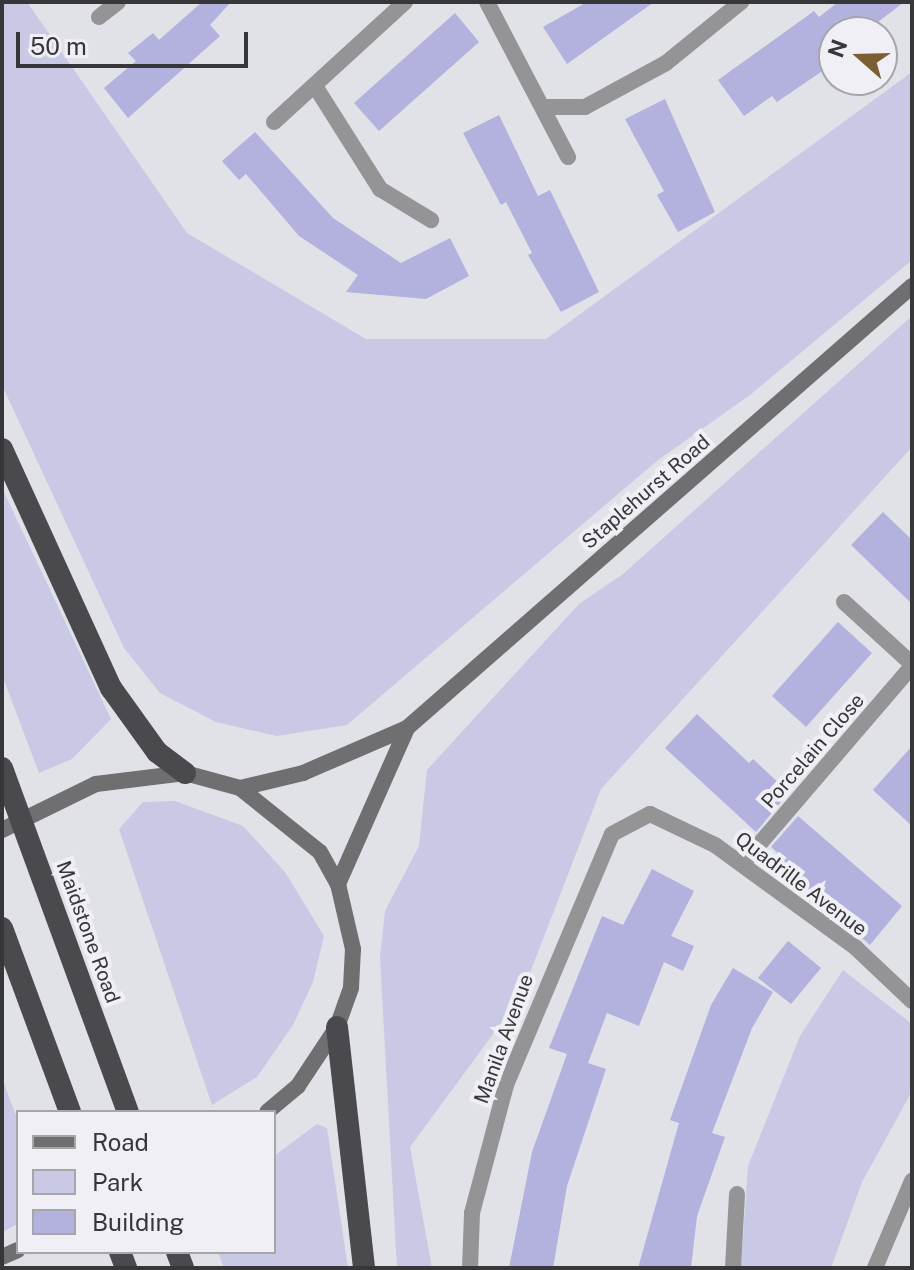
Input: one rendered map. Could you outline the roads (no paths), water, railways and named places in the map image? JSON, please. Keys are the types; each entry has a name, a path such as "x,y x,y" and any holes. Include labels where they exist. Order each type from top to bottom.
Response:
{"highway":[{"path":"2,449 111,688 157,752 185,773"},
{"name":"Maidstone Road","path":"2,768 127,1110"},
{"path":"2,928 69,1110"},
{"path":"337,1027 364,1268"}],"main road":[{"name":"Staplehurst Road","path":"240,788 303,773 407,728 912,286"},
{"name":"Staplehurst Road","path":"338,884 407,728"},
{"path":"2,830 96,784 185,773 240,788 320,852 338,884 353,949 351,988 337,1027 298,1086 269,1110"}],"street":[{"path":"99,17 118,2"},
{"path":"274,122 405,2"},
{"path":"487,2 545,107 568,157"},
{"path":"545,107 585,107 666,63 741,2"},
{"path":"315,86 380,189 431,220"},
{"name":"Porcelain Close","path":"744,862 912,665 844,602"},
{"name":"Quadrille Avenue","path":"612,834 650,814 744,862 856,948 912,1001"},
{"name":"Manila Avenue","path":"470,1268 472,1213 506,1085 612,834"},
{"path":"875,1268 912,1181"},
{"path":"733,1268 737,1194"}]}
